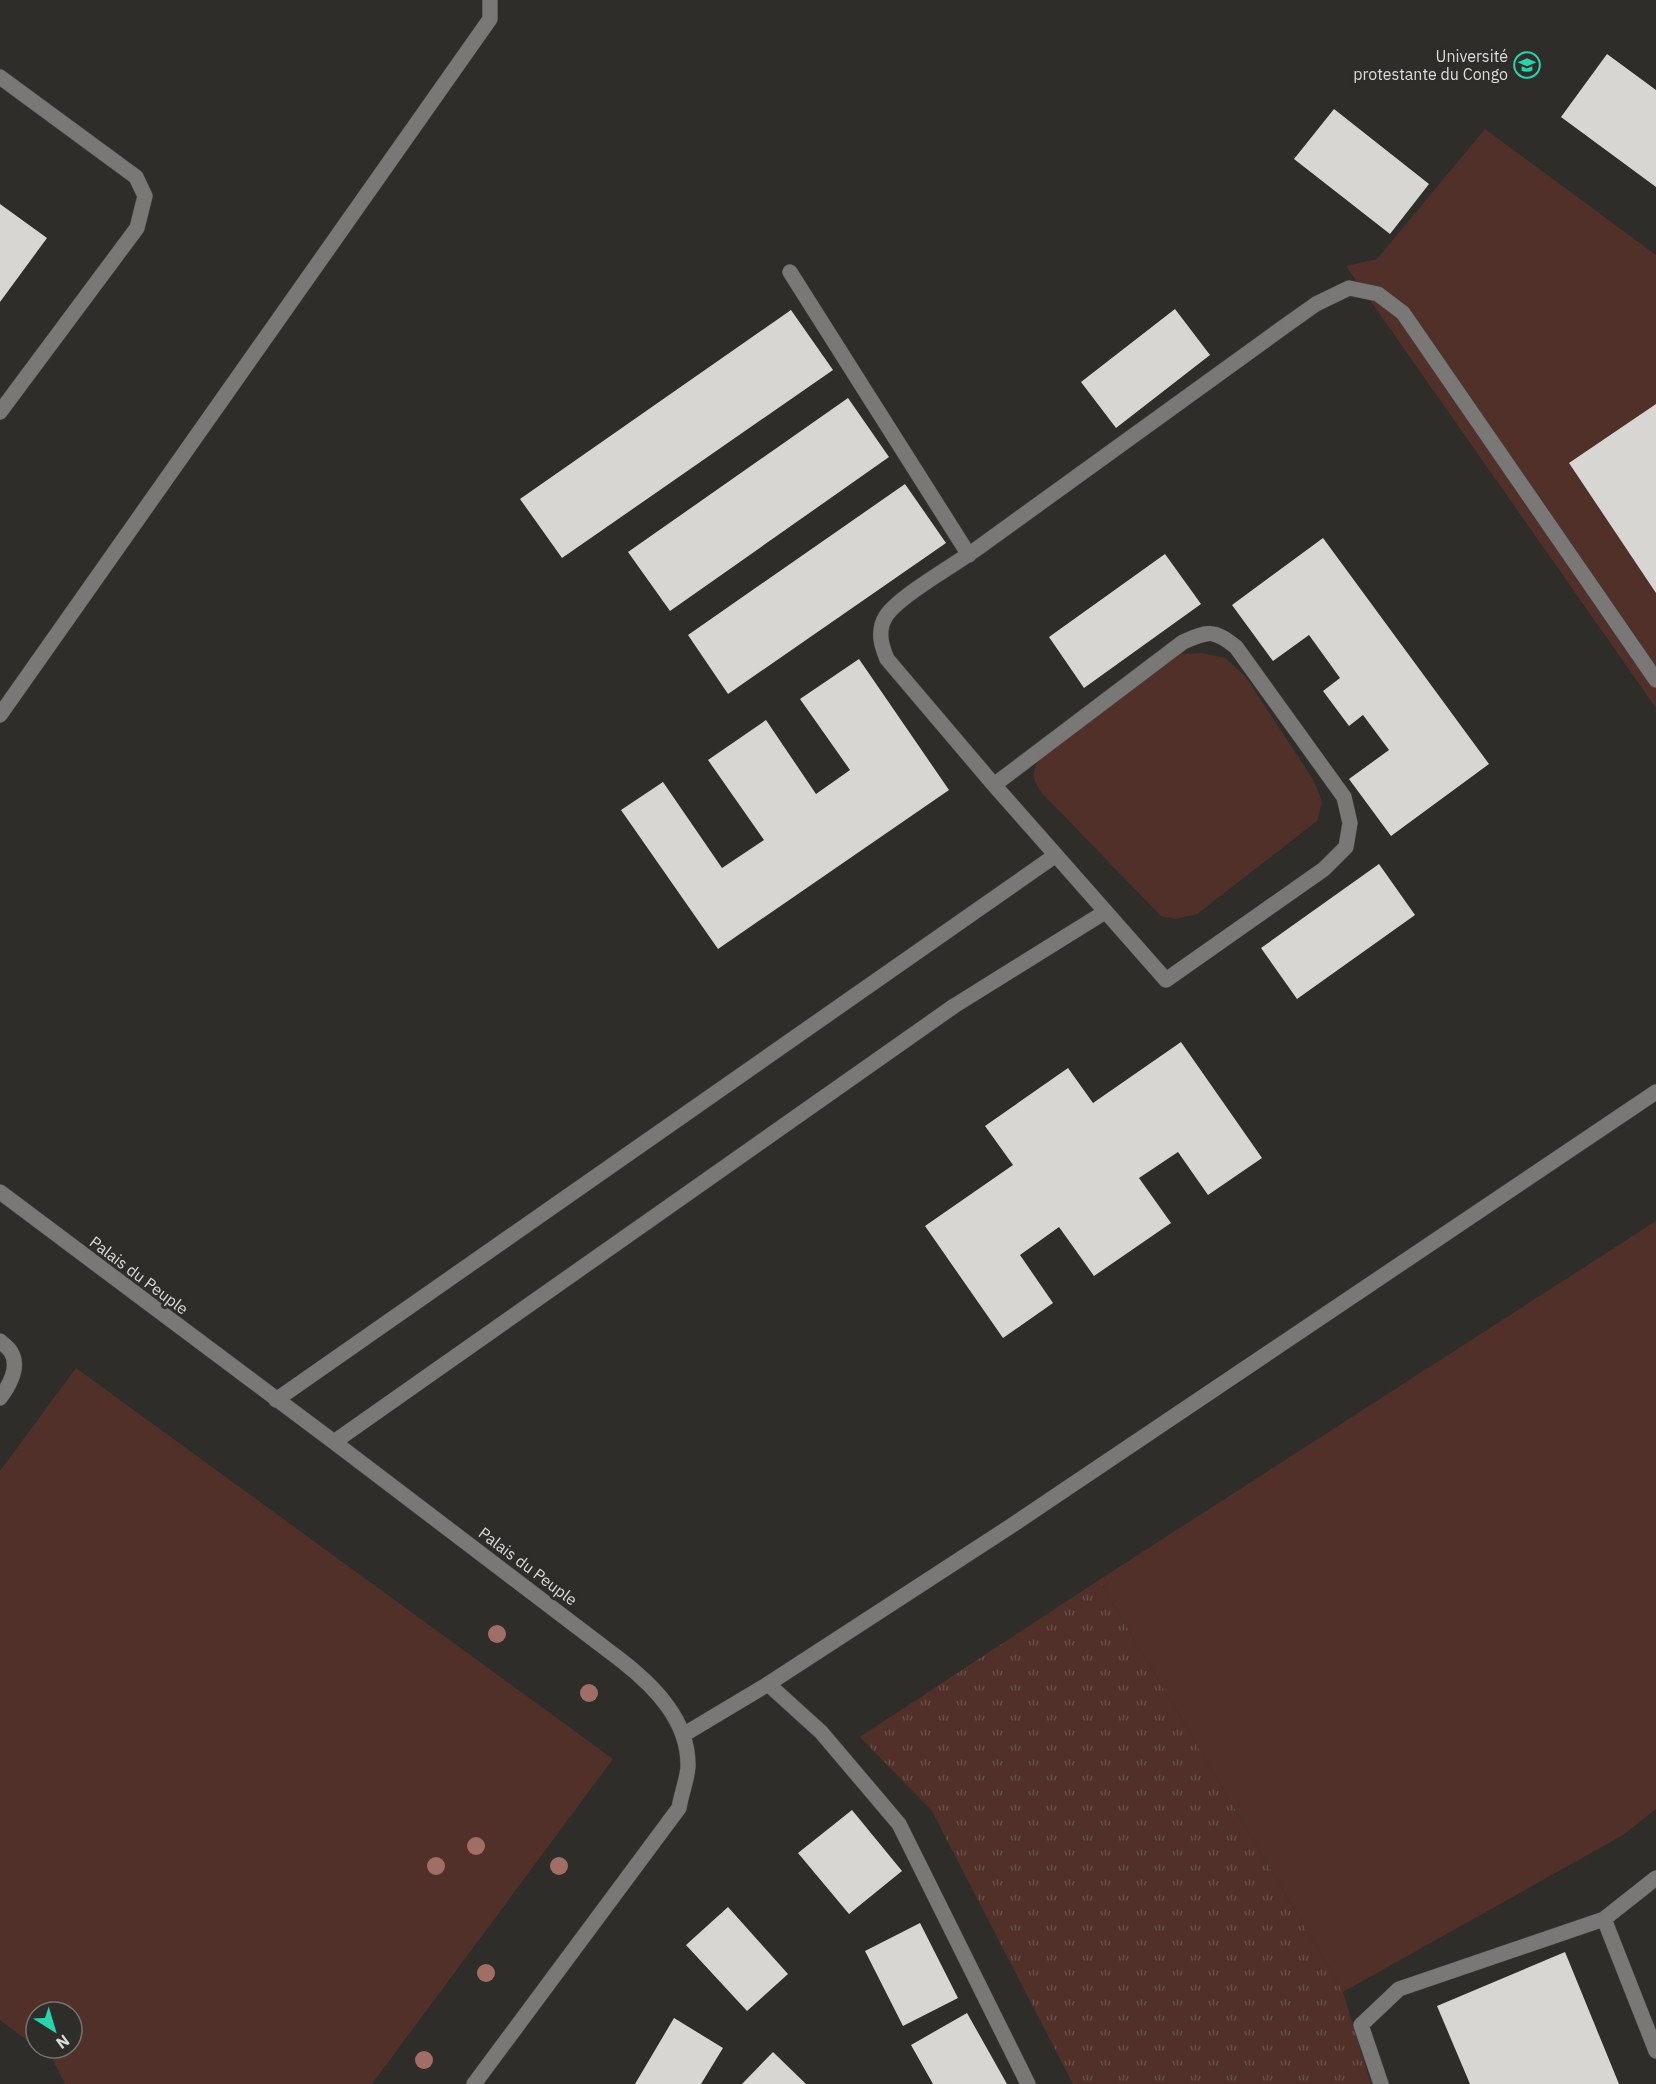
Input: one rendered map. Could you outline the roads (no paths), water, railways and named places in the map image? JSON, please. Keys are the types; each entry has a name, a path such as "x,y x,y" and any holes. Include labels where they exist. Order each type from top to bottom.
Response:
{"street":[{"path":"0,715 489,19 490,0"},
{"path":"0,76 136,177 146,196 137,228 0,412"},
{"path":"790,272 969,555"},
{"path":"994,785 1183,642 1203,633 1220,635 1236,648 1344,797 1350,823 1346,847 1324,869 1166,980 994,785 887,659 881,645 880,632 886,615 904,599 969,555 1316,304 1349,288 1378,294 1403,313 1656,680"},
{"path":"276,1400 1056,855"},
{"path":"334,1442 954,1006 1105,912"},
{"path":"683,1735 768,1684 1011,1526 1656,1092"},
{"name":"Palais du Peuple","path":"0,1192 334,1442 648,1682 668,1706 683,1735 688,1768 679,1808 474,2084"},
{"path":"0,1341 11,1352 15,1368 9,1386 0,1398"},
{"path":"768,1684 821,1732 899,1824 1028,2084"},
{"path":"1381,2084 1361,2025 1399,1989 1604,1919 1656,1878"},
{"path":"1604,1919 1656,2051"}],"place":[{"name":"Université protestante du Congo","path":"1527,65"}]}
